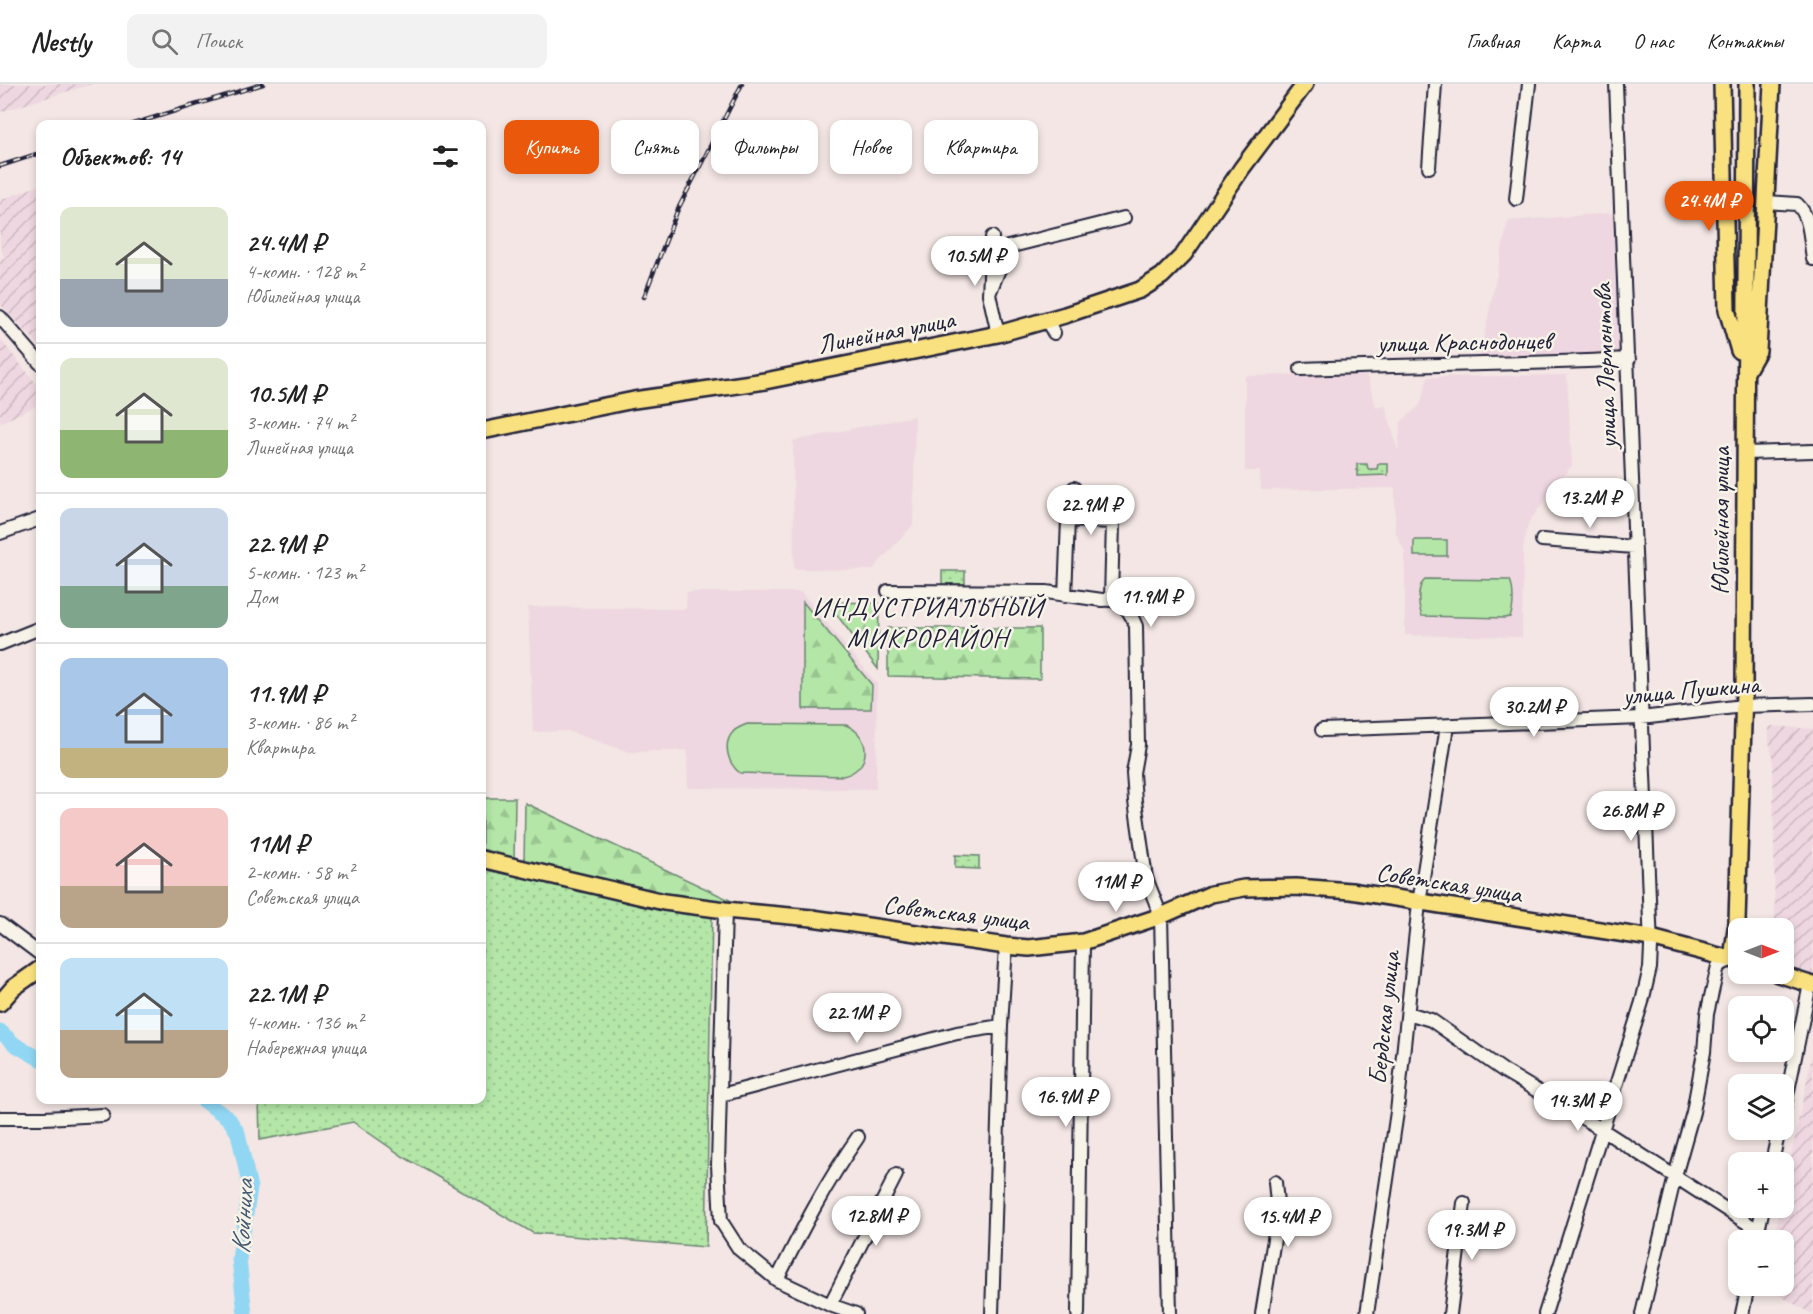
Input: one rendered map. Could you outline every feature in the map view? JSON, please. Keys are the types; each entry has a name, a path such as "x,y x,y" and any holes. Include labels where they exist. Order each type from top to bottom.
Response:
{"main road":[{"name":"Линейная улица","path":"486,430 634,400 765,381 874,357 1050,326 1124,297 1152,284 1162,276 1194,240 1242,168 1305,84"},
{"path":"1722,84 1727,310 1744,375"},
{"name":"Юбилейная улица","path":"1737,918 1743,706 1747,84"},
{"path":"1744,375 1758,351 1772,84"},
{"name":"Советская улица","path":"486,860 664,902 812,918 1029,948 1083,942 1161,916 1211,894 1244,888 1296,887 1351,891 1651,939 1728,958"},
{"path":"0,1003 13,988 36,972"},
{"path":"1794,979 1812,984"}],"street":[{"path":"1429,167 1435,84"},
{"path":"1516,199 1528,84"},
{"name":"улица Лермонтова","path":"1545,1314 1642,1002 1650,968 1651,939 1634,547 1629,359 1616,84"},
{"path":"1765,202 1797,204 1803,210 1807,219 1813,260"},
{"path":"989,294 1008,247 1124,218"},
{"path":"992,237 989,294 998,334"},
{"path":"0,317 36,358"},
{"name":"улица Краснодонцев","path":"1301,369 1533,364 1629,359"},
{"path":"1745,453 1813,451"},
{"path":"1065,596 1067,496 1074,488"},
{"path":"0,533 36,520"},
{"path":"1068,520 1113,522 1111,599"},
{"path":"1542,540 1634,547"},
{"path":"888,591 1046,592 1065,596 1111,599 1123,604 1129,610 1136,626 1138,745 1133,773 1135,801 1146,878 1161,916 1170,1314"},
{"path":"0,644 36,630"},
{"name":"улица Пушкина","path":"1322,730 1641,718 1743,706 1813,704"},
{"name":"Бердская улица","path":"1367,1314 1397,1112 1419,903 1447,726"},
{"path":"725,910 718,1165 721,1221 739,1249 777,1280 830,1305 856,1314"},
{"path":"0,924 36,951"},
{"path":"1078,1314 1083,942"},
{"path":"992,1314 1001,1026 1006,946"},
{"path":"1642,1314 1692,1112 1704,1052 1713,984 1718,966 1728,962"},
{"path":"1792,1074 1812,984"},
{"path":"1408,1013 1431,1020 1504,1071 1675,1176 1750,1230"},
{"path":"721,1095 957,1033 1001,1026"},
{"path":"0,1118 103,1115"},
{"path":"777,1280 810,1212 830,1177 858,1137"},
{"path":"830,1305 896,1176"},
{"path":"1262,1314 1278,1214 1275,1182"},
{"path":"1450,1314 1464,1203"},
{"path":"1742,1314 1746,1296"}],"shaded area":[{"path":"0,84 92,84 0,112"},
{"path":"36,186 36,342 0,304 0,259 4,257 0,245 0,200"},
{"path":"1614,213 1621,354 1480,356 1508,221"},
{"path":"0,339 36,383 36,406 0,423"},
{"path":"1366,373 1376,407 1385,405 1398,451 1401,422 1420,405 1428,377 1567,375 1572,465 1528,523 1523,550 1522,637 1405,635 1405,552 1395,531 1395,488 1261,490 1260,471 1245,471 1245,376"},
{"path":"915,416 913,525 872,570 794,569 793,441"},
{"path":"687,592 801,592 877,684 876,789 688,788 687,750 629,752 568,731 533,732 528,607 686,609"},
{"path":"1769,726 1813,729 1813,974 1794,969 1794,918 1775,918 1773,757 1769,742"},
{"path":"1813,1051 1813,1314 1780,1296 1794,1296 1794,1230 1775,1230 1778,1218 1794,1218 1794,1152 1792,1152"}],"green space":[{"path":"1357,464 1367,464 1368,469 1377,469 1378,464 1388,464 1388,475 1357,476"},
{"path":"1414,540 1447,540 1447,556 1414,556"},
{"path":"942,571 965,571 965,584 942,584"},
{"path":"1427,579 1510,580 1513,599 1510,617 1422,616 1419,601 1420,590 1423,581"},
{"path":"803,602 872,685 871,709 803,709"},
{"path":"827,602 879,603 878,669"},
{"path":"888,628 1040,628 1040,679 888,676"},
{"path":"747,724 846,725 861,737 864,744 864,760 853,772 843,776 740,773 732,764 727,748 734,731"},
{"path":"486,798 515,798 514,861 486,854"},
{"path":"525,803 736,903 733,908 687,900 524,864"},
{"path":"955,855 979,856 979,869 955,868"},
{"path":"486,864 712,913 706,1247 533,1233 404,1157 353,1122 260,1140 259,1104 486,1104"}],"waterway":[{"name":"Койниха","path":"0,1031 14,1044 36,1057"},
{"name":"Койниха","path":"208,1104 229,1119 238,1133 250,1188 239,1259 245,1314"}],"railway":[{"path":"146,120 263,84"},
{"path":"644,297 678,209 742,84"},
{"path":"0,166 36,154"}],"district":[{"name":"ИНДУСТРИАЛЬНЫЙ МИКРОРАЙОН","path":"928,622"}]}
